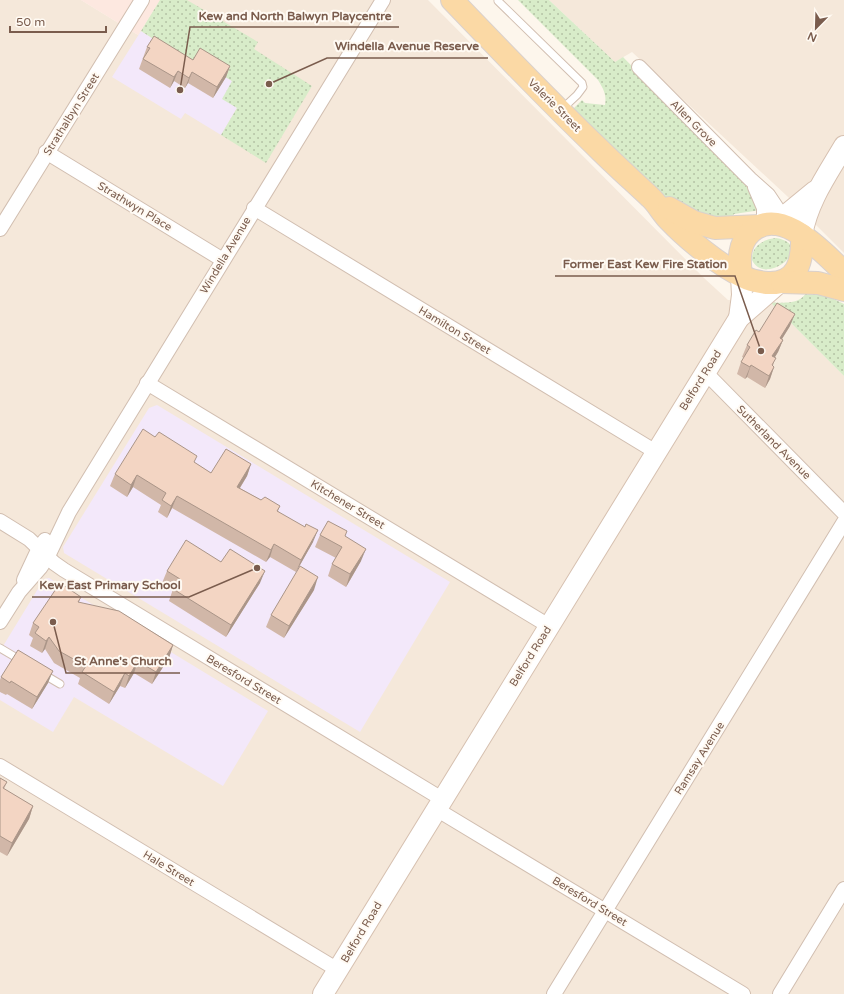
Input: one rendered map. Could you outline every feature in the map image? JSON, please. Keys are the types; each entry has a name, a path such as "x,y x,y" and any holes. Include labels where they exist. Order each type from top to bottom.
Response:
{"main road":[{"name":"Valerie Street","path":"459,3 560,110 599,149 652,198 669,219 689,238 741,276"},
{"name":"Valerie Street","path":"652,198 685,218 709,227 728,228 769,225"},
{"path":"844,272 802,235 789,228 769,225 749,235 742,245 740,256 741,276 757,282 818,282 844,290"},
{"path":"780,282 792,275 799,264 803,250 802,235"}],"street":[{"name":"Strathalbyn Street","path":"0,229 46,152 142,0"},
{"name":"Windella Avenue","path":"0,622 19,592 40,568 44,552 383,0"},
{"name":"Allen Grove","path":"639,67 750,179 768,195 775,204 778,212 769,225"},
{"path":"802,235 808,210 820,185 844,146"},
{"name":"Strathwyn Place","path":"46,152 223,260"},
{"path":"769,225 788,214 812,194 820,185"},
{"name":"Hamilton Street","path":"254,208 656,452"},
{"name":"Belford Road","path":"739,318 742,299 741,276"},
{"name":"Belford Road","path":"323,994 739,318 780,282"},
{"name":"Sutherland Avenue","path":"705,372 844,513"},
{"name":"Kitchener Street","path":"148,383 549,626"},
{"name":"Beresford Street","path":"0,521 29,539 64,570 439,804 605,911 743,994"},
{"name":"Ramsay Avenue","path":"554,994 844,522"},
{"name":"Hale Street","path":"0,766 338,970"},
{"path":"780,994 844,889"}],"lane":[{"path":"498,1 582,84 583,87 577,95 560,110"},
{"path":"0,648 26,664"},
{"path":"40,672 60,684"}],"shaded area":[{"path":"0,0 81,0 138,35 160,0 428,0 704,278 728,300 771,303 844,376 844,994 0,994"},
{"path":"81,0 160,0 138,35"},
{"path":"549,0 844,0 844,253 787,196 632,52 615,62"},
{"path":"141,31 182,57 196,58 232,81 237,108 221,135 185,113 181,119 112,77"},
{"path":"157,405 450,582 360,732 64,553 63,547 149,408"},
{"path":"49,578 268,711 223,786 74,697 53,732 0,700 0,651 44,579"}],"green space":[{"path":"160,0 187,0 258,42 254,49 312,86 266,163 221,135 237,108 222,99 232,81 196,59 191,66 182,57 141,31"},
{"path":"518,0 549,0 615,62 623,57 734,171 749,190 761,210 734,214 725,222 671,202 572,110 582,100 585,103 605,105 605,95 603,89 598,80"},
{"path":"776,238 788,242 792,248 790,255 785,262 776,267 767,269 758,267 752,260 752,255 756,247 767,240"},
{"path":"817,291 844,304 844,376 771,303 786,303 795,301 803,297 806,293"}],"building":[{"path":"154,36 193,60 200,48 230,66 217,87 192,72 189,78 178,71 174,77 143,59 150,48 147,47"},
{"path":"777,303 795,314 780,338 783,340 772,356 776,358 772,365 774,367 769,376 751,365 750,367 741,362 750,347 747,345 756,330 759,332"},
{"path":"143,429 155,437 159,432 197,456 194,462 211,473 226,449 251,464 237,487 261,500 265,497 280,506 277,511 305,527 306,524 318,530 301,560 274,544 271,550 177,496 171,506 162,500 166,493 137,475 131,485 115,474"},
{"path":"328,521 347,531 345,536 366,549 350,574 332,564 342,547 320,535"},
{"path":"186,540 221,562 230,549 265,571 231,625 173,589 180,579 167,571"},
{"path":"300,566 318,577 289,626 271,615"},
{"path":"60,583 81,597 78,602 119,611 173,645 156,672 138,661 129,676 125,673 114,692 82,672 86,666 59,651 49,637 46,641 35,633 39,627 33,623"},
{"path":"18,650 53,671 37,697 11,681 10,683 1,677"},
{"path":"0,778 7,782 3,788 33,806 12,843 0,836"}],"place":[{"name":"Windella Avenue Reserve","path":"269,84"},
{"name":"Kew and North Balwyn Playcentre","path":"180,90"},
{"name":"Former East Kew Fire Station","path":"761,351"},
{"name":"Kew East Primary School","path":"257,568"},
{"name":"St Anne's Church","path":"53,622"}]}
